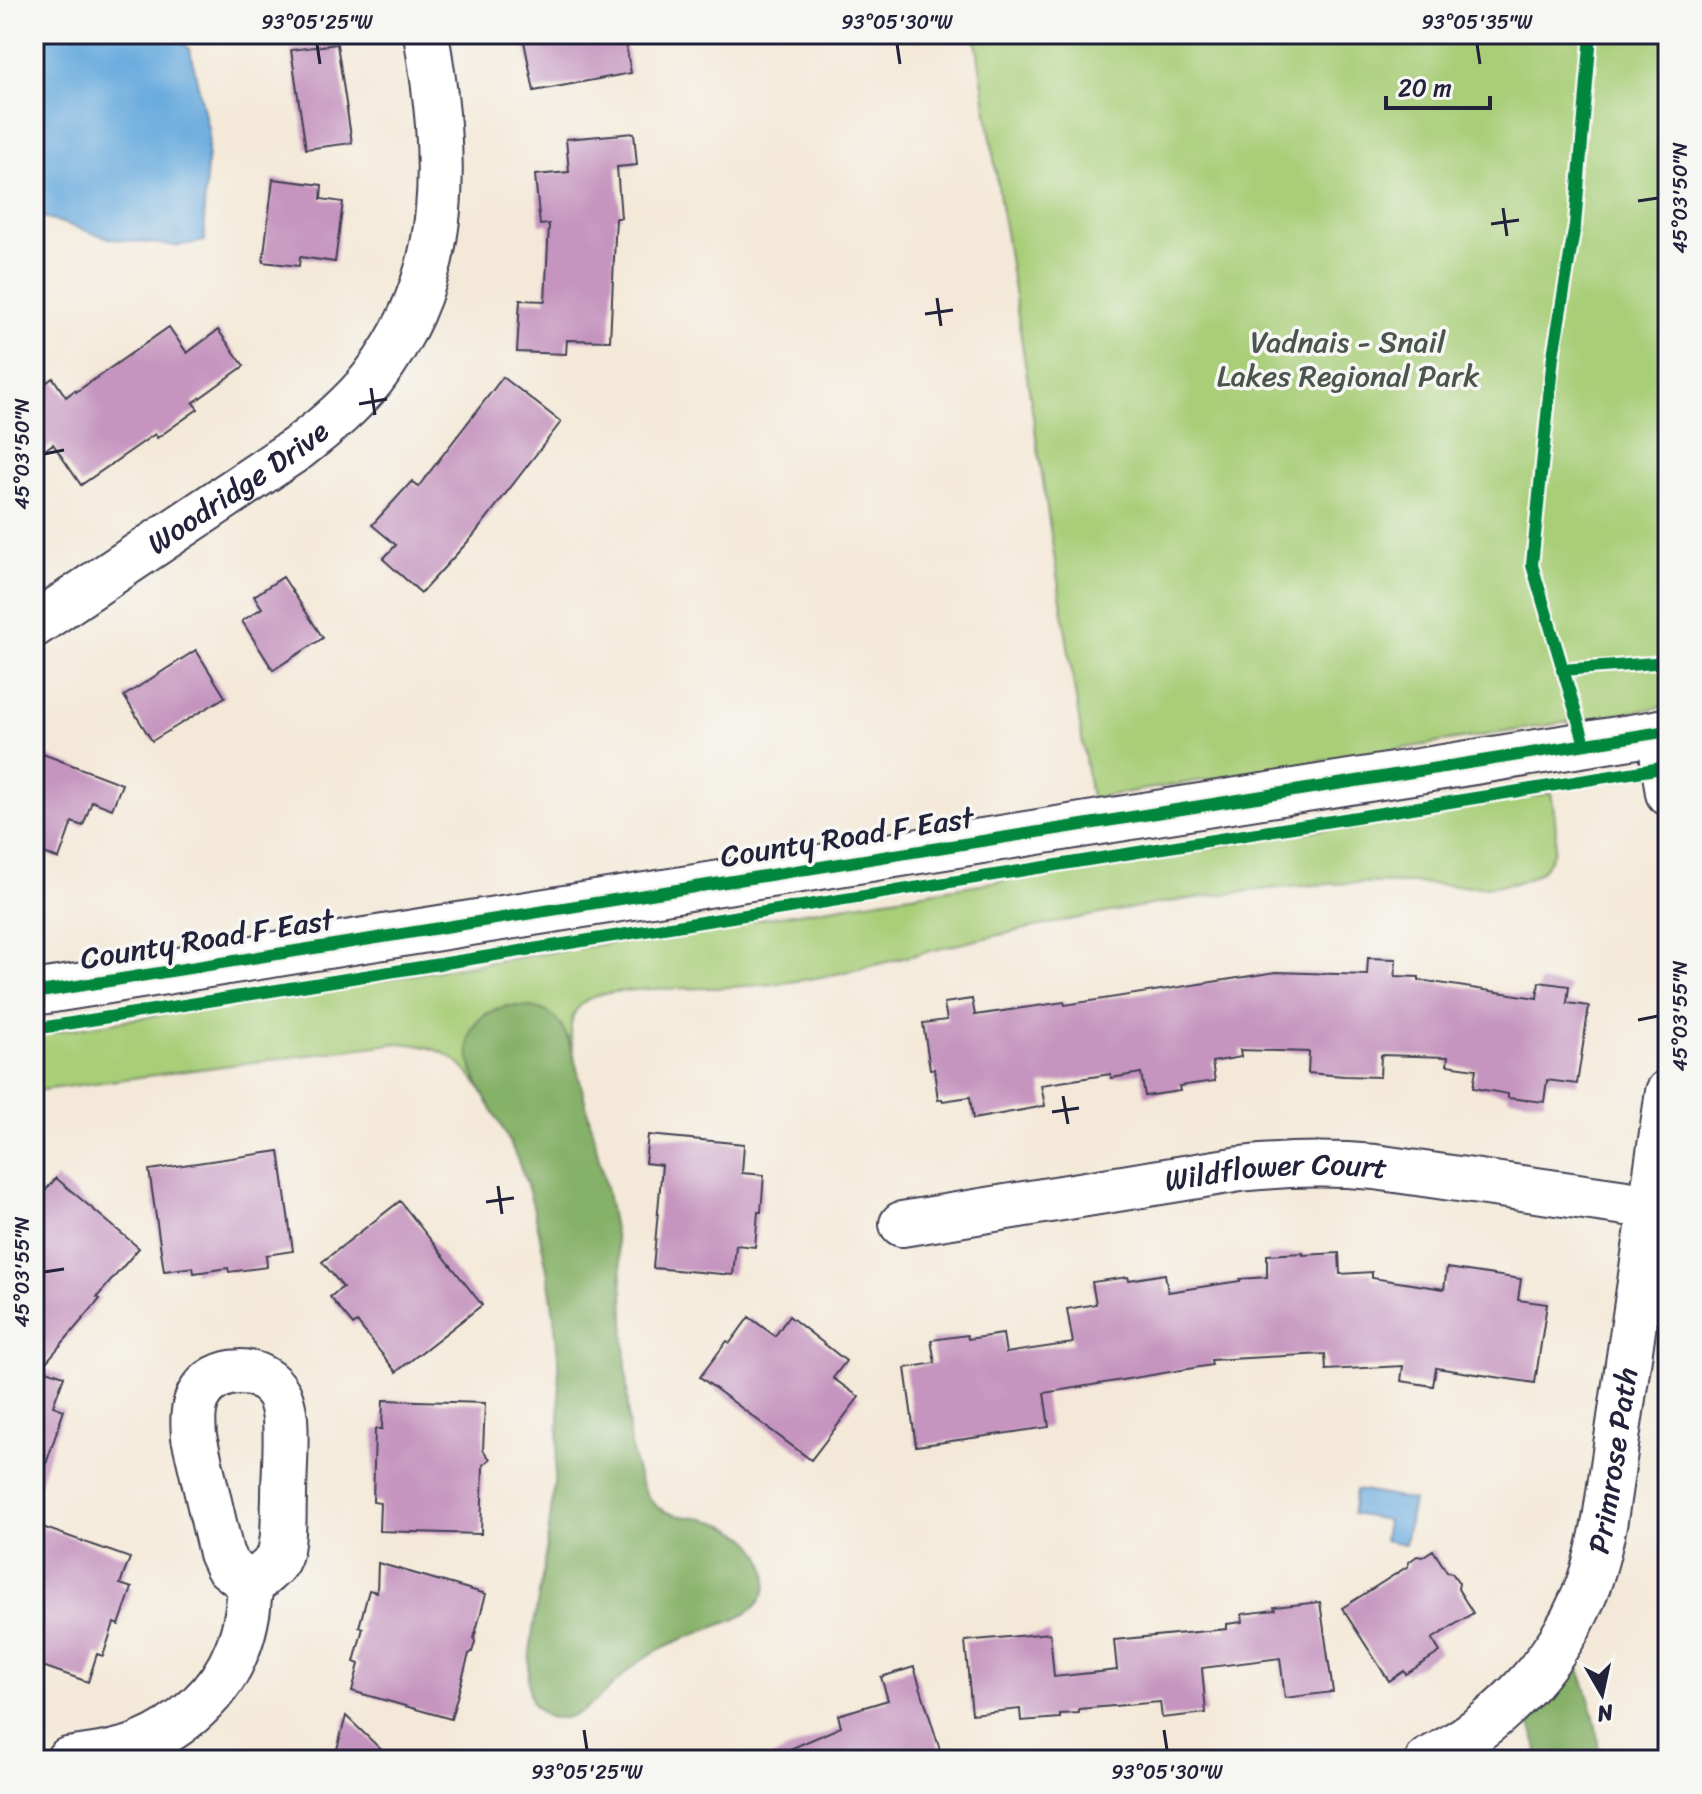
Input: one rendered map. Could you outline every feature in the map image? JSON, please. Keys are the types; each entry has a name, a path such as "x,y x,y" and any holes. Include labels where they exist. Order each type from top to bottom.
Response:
{"street":[{"name":"Woodridge Drive","path":"34,625 298,448 339,415 381,366 402,333 421,291 434,245 441,174 435,88 426,34"},
{"path":"1663,732 1668,793"},
{"name":"County Road F East","path":"34,993 1663,732"},
{"name":"Primrose Path","path":"1428,1760 1481,1727 1526,1686 1559,1642 1583,1598 1605,1520 1659,1208 1668,1092"},
{"name":"Wildflower Court","path":"902,1224 1240,1169 1305,1164 1375,1167 1659,1208"},
{"path":"68,1760 107,1754 153,1739 181,1722 203,1702 223,1678 237,1651 252,1586"}],"green space":[{"name":"Vadnais - Snail Lakes Regional Park","path":"975,34 1668,34 1668,706 1091,798"},
{"path":"1551,793 1555,815 1554,850 1544,869 1520,882 1488,887 1348,883 1246,891 1079,918 810,979 733,987 611,993 587,1000 575,1012 571,1027 575,1060 568,1037 508,1006 496,1009 484,1015 470,1059 484,1094 467,1071 448,1056 427,1047 398,1043 34,1091 34,1035"},
{"path":"508,1006 536,1008 554,1017 566,1034 575,1060 606,1187 621,1266 629,1435 640,1482 660,1509 714,1521 743,1535 758,1550 767,1577 762,1597 747,1613 651,1654 585,1709 563,1718 549,1717 541,1712 534,1705 529,1689 532,1634 544,1564 558,1439 559,1376 554,1312 529,1190 511,1144 473,1072 468,1046 472,1028 480,1019"},
{"path":"1577,1664 1592,1711 1599,1760 1539,1760 1529,1723 1555,1695"}],"water":[{"path":"34,34 176,34 190,50 209,133 205,241 177,246 112,239 34,214"},
{"path":"1356,1490 1413,1500 1405,1544 1384,1540 1387,1520 1352,1514"}],"building":[{"path":"558,34 624,34 631,73 534,91 524,41"},
{"path":"337,44 352,143 306,149 291,50"},
{"path":"634,133 637,165 617,167 621,218 616,218 610,341 567,340 566,354 517,352 520,300 545,301 549,224 540,225 535,175 569,172 566,139"},
{"path":"273,179 322,185 321,199 343,202 335,262 300,257 299,266 263,262"},
{"path":"169,327 187,353 218,330 244,366 193,403 198,409 157,438 155,434 81,485 53,444 34,458 34,391 53,378 66,397"},
{"path":"503,377 561,422 473,536 421,593 383,559 396,545 372,525 412,481 418,487"},
{"path":"283,577 323,638 273,670 242,621 262,608 254,596"},
{"path":"196,650 225,697 152,741 124,696"},
{"path":"43,754 122,784 112,809 92,801 83,826 72,822 59,859 34,849 34,778"},
{"path":"1368,958 1396,959 1395,976 1419,977 1419,980 1537,998 1539,982 1569,986 1567,1003 1589,1006 1577,1084 1547,1080 1544,1102 1508,1098 1508,1094 1473,1088 1476,1069 1447,1065 1448,1057 1381,1055 1380,1077 1344,1076 1308,1073 1309,1052 1240,1050 1241,1057 1212,1062 1215,1081 1179,1086 1180,1091 1145,1096 1141,1073 1111,1078 1111,1074 1041,1085 1045,1106 973,1119 970,1097 938,1100 923,1023 947,1020 944,1003 972,999 975,1015 1064,1002 1065,1005 1276,972 1367,975"},
{"path":"648,1135 744,1144 742,1173 764,1175 755,1247 736,1245 733,1275 653,1268 662,1165 645,1163"},
{"path":"279,1151 293,1251 266,1255 267,1267 229,1272 228,1268 194,1273 193,1267 164,1271 149,1170"},
{"path":"56,1178 139,1248 41,1368 64,1376 53,1406 64,1410 39,1485 34,1484 34,1204"},
{"path":"400,1201 482,1305 396,1372 357,1322 353,1325 330,1297 343,1287 322,1262"},
{"path":"1339,1253 1340,1274 1372,1272 1372,1278 1444,1289 1447,1268 1521,1279 1518,1300 1547,1304 1535,1383 1436,1368 1433,1386 1401,1381 1403,1366 1326,1370 1325,1354 1211,1360 1212,1365 1044,1393 1049,1427 916,1446 905,1368 935,1363 931,1340 1003,1334 1006,1353 1073,1343 1067,1309 1096,1304 1092,1282 1165,1274 1168,1292 1267,1277 1267,1255"},
{"path":"789,1316 846,1361 833,1378 859,1397 811,1460 700,1377 749,1317 775,1336"},
{"path":"383,1400 485,1403 483,1450 490,1459 483,1465 481,1534 379,1531 380,1503 373,1502 375,1429 382,1429"},
{"path":"34,1524 130,1558 120,1584 132,1588 119,1625 114,1623 103,1656 97,1654 88,1682 34,1663"},
{"path":"1433,1550 1447,1572 1452,1573 1459,1583 1458,1589 1473,1613 1432,1639 1440,1652 1389,1681 1342,1608 1408,1566 1417,1556 1422,1557"},
{"path":"378,1563 486,1594 451,1719 352,1691 359,1664 354,1662 363,1628 359,1627 369,1590 377,1592"},
{"path":"1320,1602 1333,1692 1285,1698 1280,1658 1202,1668 1206,1713 1162,1718 1160,1702 1079,1709 1079,1713 1060,1714 1060,1718 1021,1721 1020,1709 972,1714 965,1641 1050,1633 1054,1677 1117,1670 1114,1640 1227,1629 1227,1624 1243,1622 1242,1614"},
{"path":"914,1667 940,1750 906,1760 765,1760 841,1727 838,1715 888,1700 881,1677"},
{"path":"346,1716 392,1760 334,1760"}],"cycle path":[{"path":"1585,744 1532,565 1553,356 1575,225 1591,34"},
{"path":"1562,670 1668,662"},
{"path":"34,993 1668,731"},
{"path":"34,1029 1668,767"}]}
